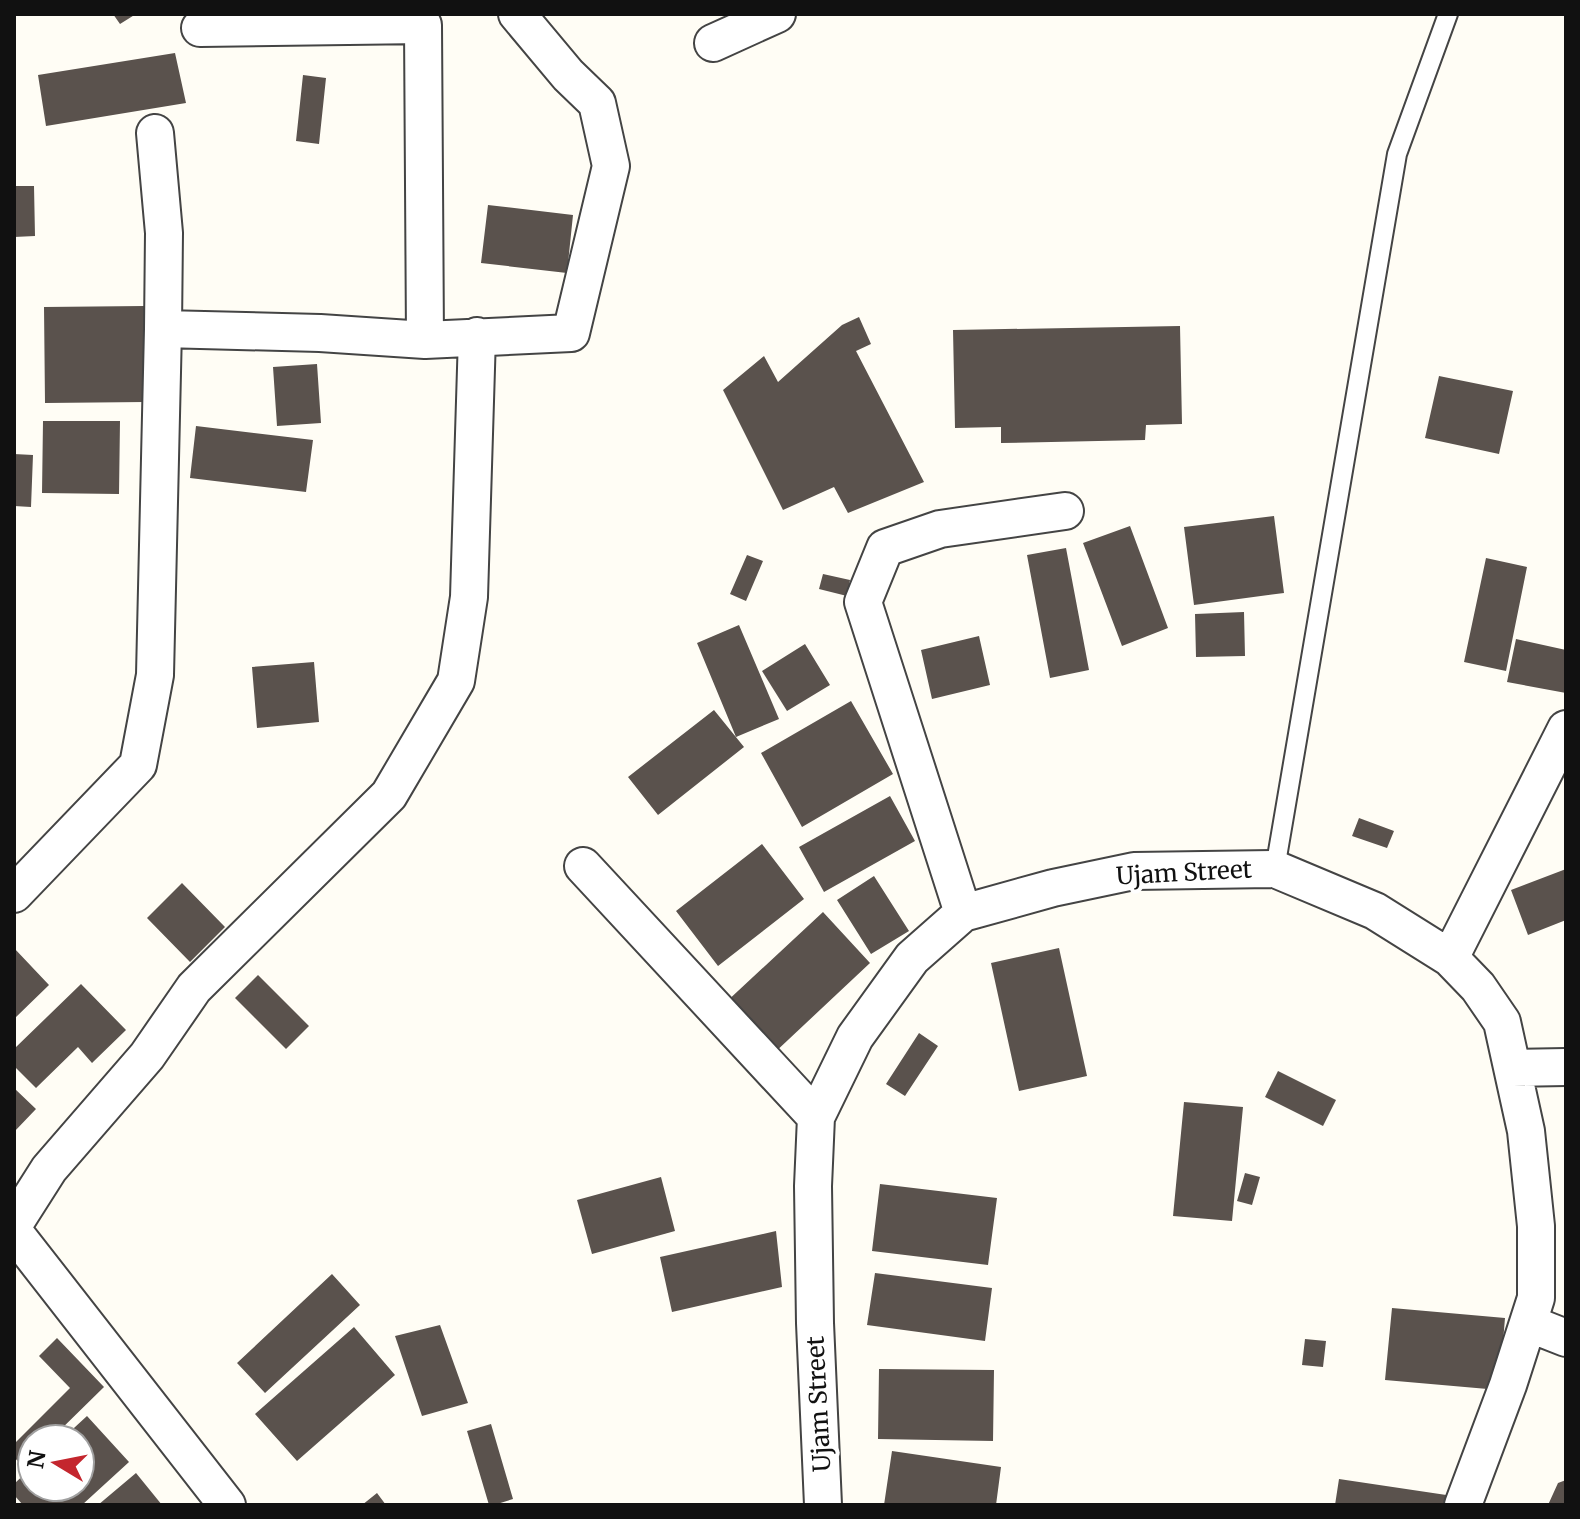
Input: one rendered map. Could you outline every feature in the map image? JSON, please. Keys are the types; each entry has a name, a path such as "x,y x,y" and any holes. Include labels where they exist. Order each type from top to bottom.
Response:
{"street":[{"path":"163,329 320,333 425,340 571,333 611,166 597,103 568,75 517,14"},
{"path":"713,43 777,14"},
{"path":"200,28 436,19 425,340"},
{"path":"14,894 138,765 155,675 164,233 155,133"},
{"path":"14,1224 49,1169 147,1056 194,988 389,795 456,681 469,597 477,336"},
{"path":"963,913 863,602 885,548 940,529 1065,511"},
{"path":"1450,958 1566,729"},
{"path":"583,866 816,1117"},
{"name":"Ujam Street","path":"823,1505 815,1323 813,1186 816,1117 855,1037 912,958 963,913 1053,888 1134,871 1275,869 1375,911 1450,958 1478,987 1502,1022 1526,1131 1536,1226 1536,1298 1508,1385 1463,1505"},
{"path":"1513,1068 1566,1067"},
{"path":"14,1232 227,1505"},
{"path":"1528,1323 1566,1338"}],"lane":[{"path":"1275,869 1397,154 1448,14"}],"building":[{"path":"113,14 136,14 120,24"},
{"path":"175,53 186,103 46,126 38,75"},
{"path":"303,75 326,78 319,144 296,141"},
{"path":"14,186 34,186 35,236 14,237"},
{"path":"488,205 573,215 567,273 481,263"},
{"path":"144,306 145,402 45,403 44,307"},
{"path":"859,317 871,344 856,351 924,482 848,513 834,487 783,510 723,390 764,356 778,382 842,325"},
{"path":"1180,326 1182,424 1146,425 1145,440 1001,443 1001,427 955,428 953,330"},
{"path":"317,364 321,423 277,426 273,367"},
{"path":"1439,376 1513,391 1499,454 1425,438"},
{"path":"43,421 120,421 119,494 42,493"},
{"path":"196,426 313,440 306,492 190,478"},
{"path":"14,454 33,455 31,507 14,506"},
{"path":"1274,516 1284,593 1194,605 1184,527"},
{"path":"1130,526 1168,628 1122,646 1083,543"},
{"path":"1066,548 1089,670 1050,678 1027,555"},
{"path":"747,555 763,561 746,601 730,594"},
{"path":"1486,558 1527,567 1506,671 1464,662"},
{"path":"823,574 850,580 847,596 819,589"},
{"path":"1244,612 1245,656 1196,657 1195,614"},
{"path":"739,625 779,719 736,737 697,643"},
{"path":"979,636 990,685 932,699 921,650"},
{"path":"1516,639 1566,650 1566,693 1507,682"},
{"path":"805,644 830,685 787,711 762,671"},
{"path":"314,662 319,722 257,728 252,667"},
{"path":"851,701 893,774 802,827 761,753"},
{"path":"714,710 744,747 658,815 628,777"},
{"path":"890,796 915,841 824,892 799,847"},
{"path":"1359,818 1394,831 1387,848 1352,836"},
{"path":"762,844 804,899 718,966 676,911"},
{"path":"1566,869 1566,920 1528,935 1511,890"},
{"path":"874,876 909,931 871,954 837,900"},
{"path":"182,883 225,927 190,962 147,918"},
{"path":"823,912 870,963 772,1055 724,1004"},
{"path":"14,948 49,985 14,1019"},
{"path":"1059,948 1087,1076 1019,1091 991,963"},
{"path":"258,975 309,1026 286,1049 235,998"},
{"path":"81,984 126,1030 92,1063 78,1047 36,1088 14,1066 14,1049"},
{"path":"919,1033 938,1046 905,1096 886,1084"},
{"path":"1278,1071 1336,1100 1323,1126 1265,1097"},
{"path":"14,1088 36,1109 14,1132"},
{"path":"1184,1102 1243,1107 1232,1221 1173,1216"},
{"path":"1245,1173 1260,1177 1252,1205 1237,1201"},
{"path":"661,1177 675,1231 592,1254 577,1200"},
{"path":"880,1184 997,1198 988,1265 872,1251"},
{"path":"776,1231 782,1287 672,1312 660,1257"},
{"path":"875,1273 992,1288 985,1341 867,1325"},
{"path":"332,1274 360,1305 265,1393 237,1363"},
{"path":"1392,1308 1505,1318 1499,1390 1385,1380"},
{"path":"440,1325 468,1403 422,1416 395,1336"},
{"path":"354,1327 395,1375 297,1461 255,1414"},
{"path":"57,1338 104,1387 67,1423 35,1423 70,1388 39,1356"},
{"path":"1305,1339 1326,1341 1323,1367 1302,1365"},
{"path":"879,1369 994,1370 993,1441 878,1439"},
{"path":"87,1416 93,1423 79,1423"},
{"path":"491,1424 513,1499 494,1505 489,1505 467,1431"},
{"path":"96,1426 129,1462 96,1492"},
{"path":"892,1451 1001,1467 996,1505 884,1505"},
{"path":"136,1473 162,1505 98,1505"},
{"path":"1339,1479 1453,1496 1452,1505 1335,1505"},
{"path":"1566,1480 1566,1505 1548,1505 1558,1483"},
{"path":"377,1493 386,1505 362,1505"},
{"path":"21,1503 84,1503 82,1505"}]}
